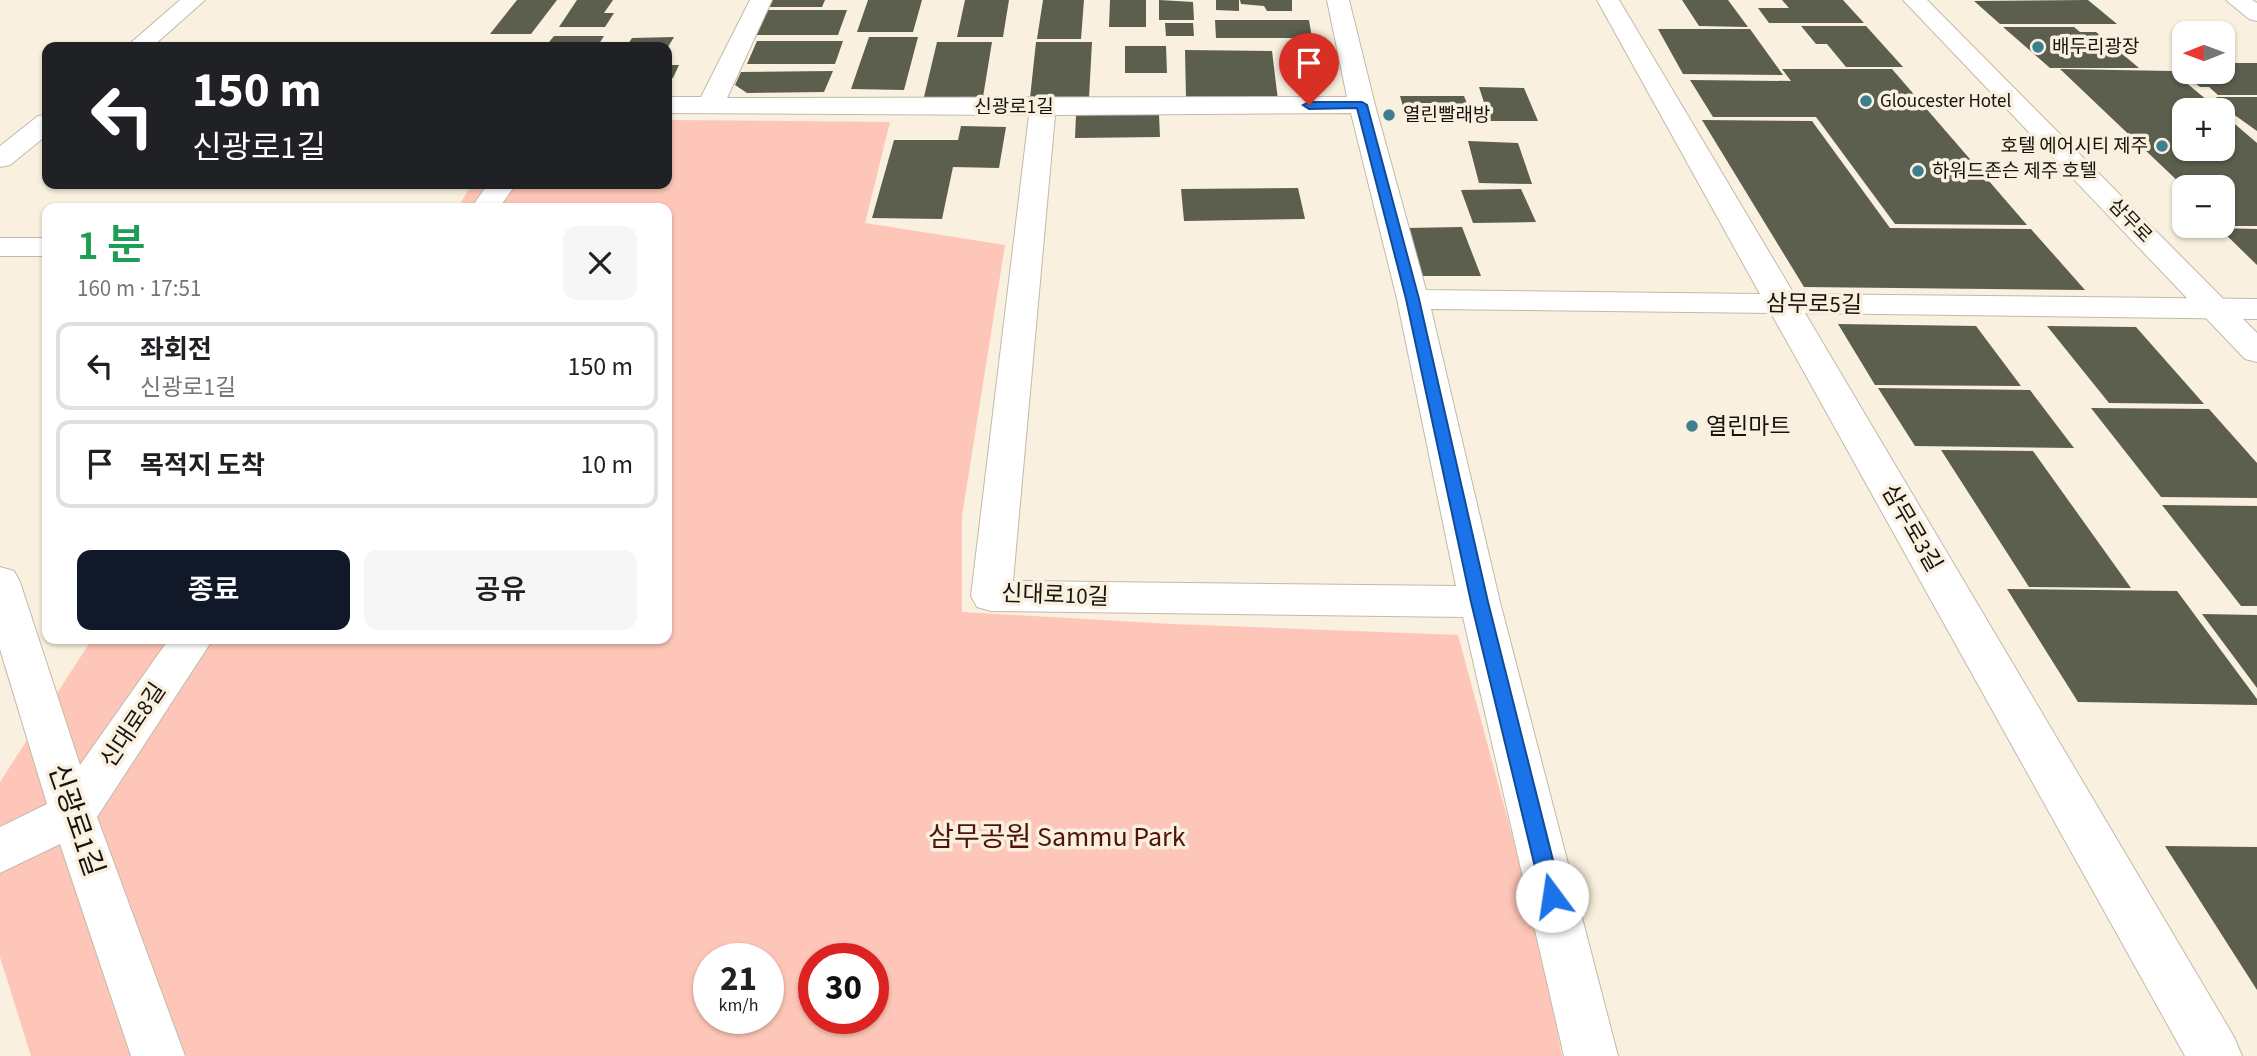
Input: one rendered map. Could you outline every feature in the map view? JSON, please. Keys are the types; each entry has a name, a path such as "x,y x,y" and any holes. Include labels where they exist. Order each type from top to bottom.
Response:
{"street":[{"path":"144,42 194,0"},
{"path":"710,105 761,0"},
{"path":"1338,0 1362,105 1413,299 1480,602 1591,1056"},
{"name":"삼무로3길","path":"1608,0 2215,1056"},
{"name":"삼무로","path":"1914,0 2257,352"},
{"path":"2237,0 2257,15"},
{"name":"신광로1길","path":"672,106 1362,105"},
{"name":"신대로10길","path":"1044,107 991,596 1480,602"},
{"path":"0,159 42,125"},
{"path":"0,247 42,247"},
{"name":"삼무로5길","path":"1413,299 2257,309"},
{"name":"신광로1길","path":"0,582 73,814 158,1056"},
{"name":"신대로8길","path":"0,851 73,814 189,644"}],"green space":[{"name":"삼무공원 Sammu Park","path":"672,120 890,122 865,223 1005,245 962,516 962,612 1172,624 1458,635 1536,924 1562,1056 31,1056 0,957 0,782 89,644 672,644 672,203 461,203 470,189 672,189"}],"building":[{"path":"517,0 557,0 531,34 490,34"},
{"path":"577,0 613,0 604,13 614,13 605,27 559,27"},
{"path":"768,0 825,0 822,7 765,7"},
{"path":"868,0 922,0 913,32 857,32"},
{"path":"965,0 1009,0 1003,37 957,37"},
{"path":"1043,0 1084,0 1081,39 1037,39"},
{"path":"1110,0 1146,0 1146,27 1109,27"},
{"path":"1159,0 1193,2 1194,20 1159,20"},
{"path":"1216,0 1239,0 1239,11 1216,10"},
{"path":"1240,0 1292,0 1292,11 1267,11 1264,6 1241,4"},
{"path":"1682,0 1728,0 1748,27 1699,26"},
{"path":"1782,0 1843,0 1864,23 1769,23 1758,8 1789,8"},
{"path":"2088,0 2117,24 2000,24 1974,1"},
{"path":"764,10 847,10 838,35 752,35"},
{"path":"1215,20 1309,20 1312,38 1216,38"},
{"path":"1165,23 1193,23 1194,36 1166,36"},
{"path":"1801,26 1866,26 1903,67 1846,67 1827,44 1816,44"},
{"path":"2003,27 2074,27 2080,32 2096,32 2139,68 2050,68"},
{"path":"1658,29 1750,29 1783,75 1683,74"},
{"path":"554,36 604,36 600,42 549,42"},
{"path":"674,37 671,42 629,42 632,38"},
{"path":"869,37 918,37 904,90 851,89"},
{"path":"757,41 843,41 835,64 747,64"},
{"path":"937,42 992,42 983,97 924,97"},
{"path":"1036,42 1092,42 1089,98 1030,98"},
{"path":"1125,46 1166,46 1167,73 1125,73"},
{"path":"1185,50 1272,51 1278,100 1186,99"},
{"path":"2235,63 2257,63 2257,95 2218,95 2209,87 2196,84 2235,84"},
{"path":"672,65 679,65 673,78"},
{"name":"하워드존슨 제주 호텔","path":"1782,69 1892,69 2027,225 1895,224 1816,117 1713,117 1690,80 1791,81"},
{"name":"호텔 에어시티 제주","path":"2060,69 2172,71 2172,84 2188,84 2205,98 2172,98 2172,161 2235,161 2235,124 2257,143 2257,226 2235,226 2235,175 2172,176"},
{"path":"833,71 824,92 747,93 735,85 741,72"},
{"path":"1479,87 1524,88 1538,121 1490,121"},
{"path":"1400,96 1464,96 1474,121 1407,121"},
{"path":"2257,97 2257,131 2235,115 2235,98 2217,98"},
{"path":"1076,115 1159,115 1160,137 1075,138"},
{"path":"1702,120 1812,121 1890,228 2031,229 2085,290 1804,287"},
{"path":"961,126 1006,127 999,168 953,167 942,219 872,218 894,140 958,140"},
{"path":"1468,141 1518,143 1532,184 1479,183"},
{"path":"1298,188 1305,219 1184,221 1181,189"},
{"path":"1521,189 1536,222 1473,223 1461,190"},
{"path":"1462,227 1481,276 1423,276 1406,228"},
{"path":"2235,228 2257,229 2257,265 2229,238 2235,238"},
{"path":"1838,324 1976,326 2021,386 1875,385"},
{"path":"2047,326 2136,327 2204,404 2109,403"},
{"path":"1878,388 2030,390 2074,448 1915,446"},
{"path":"2091,408 2209,409 2257,463 2257,498 2161,497"},
{"path":"1941,450 2033,451 2131,588 2029,587"},
{"path":"2162,505 2257,506 2257,606 2241,606"},
{"path":"2007,589 2177,591 2257,699 2257,705 2078,702"},
{"path":"2202,614 2257,615 2257,688"},
{"path":"2165,846 2257,847 2257,990"}],"place":[{"name":"배두리광장","path":"2038,47"},
{"name":"Gloucester Hotel","path":"1866,101"},
{"name":"열린빨래방","path":"1389,115"},
{"name":"호텔 에어시티 제주","path":"2162,146"},
{"name":"하워드존슨 제주 호텔","path":"1918,171"},
{"name":"열린마트","path":"1692,426"}],"route":[{"path":"1309,105 1362,105 1413,299 1480,602 1552,896"}]}
